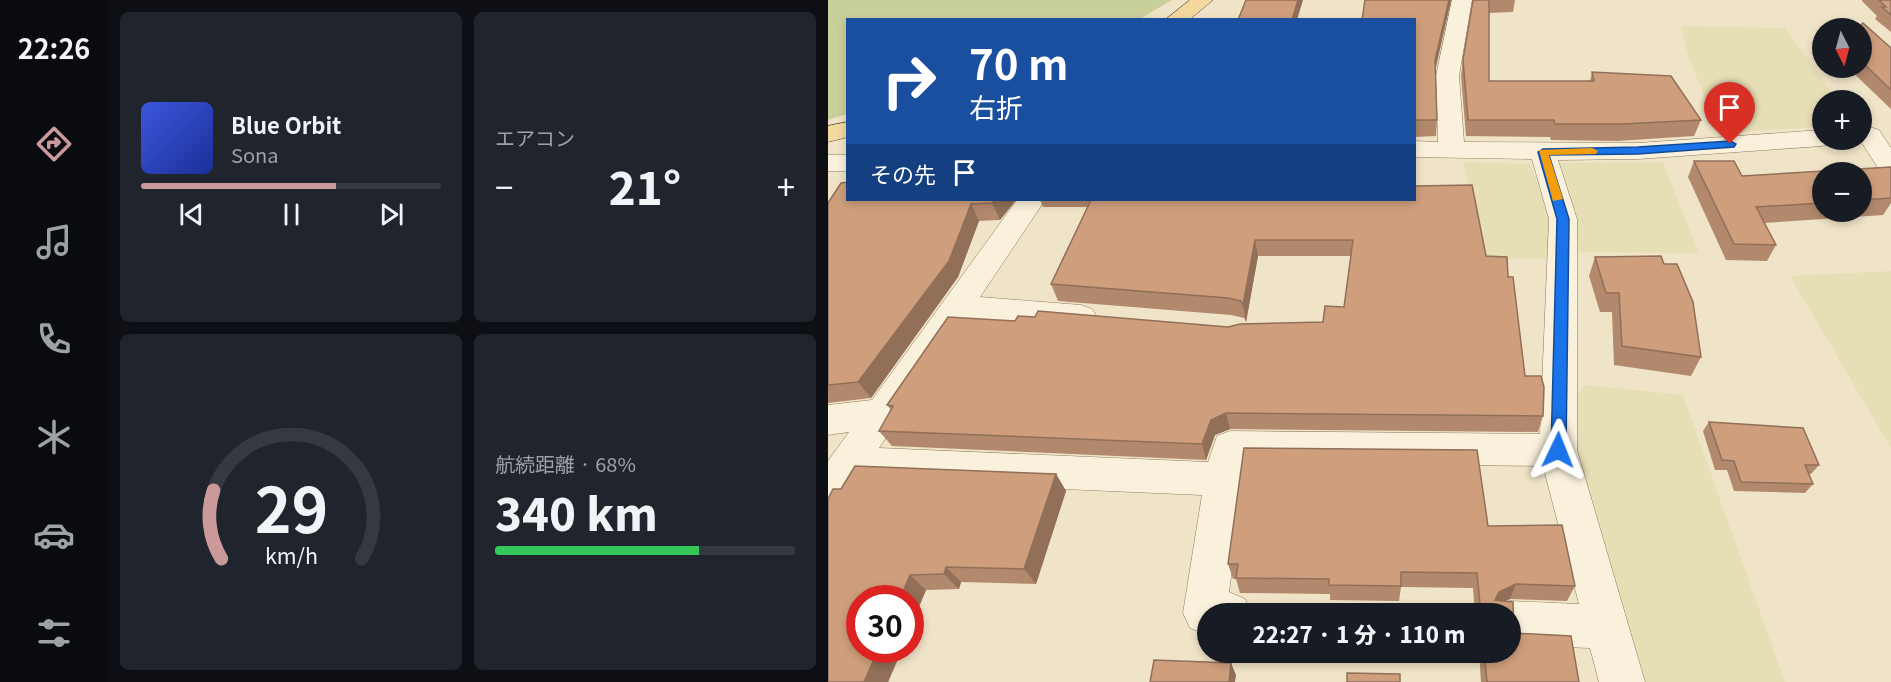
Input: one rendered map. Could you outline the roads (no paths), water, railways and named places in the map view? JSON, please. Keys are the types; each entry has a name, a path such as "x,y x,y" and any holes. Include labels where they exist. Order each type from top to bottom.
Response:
{"main road":[{"path":"1178,18 1203,0"},
{"path":"828,134 846,130"}],"street":[{"path":"1452,150 1448,108 1449,64 1462,0"},
{"path":"1874,134 1891,168"},
{"path":"1416,149 1543,152 1638,151 1812,139"},
{"path":"1543,152 1563,219 1558,450 1622,682"},
{"path":"828,162 846,163"},
{"path":"828,492 1029,201"},
{"path":"954,307 1116,320"},
{"path":"828,420 883,413"},
{"path":"1206,603 1230,447 1558,450"},
{"path":"849,463 1224,479"},
{"path":"1521,623 1607,627"}]}
